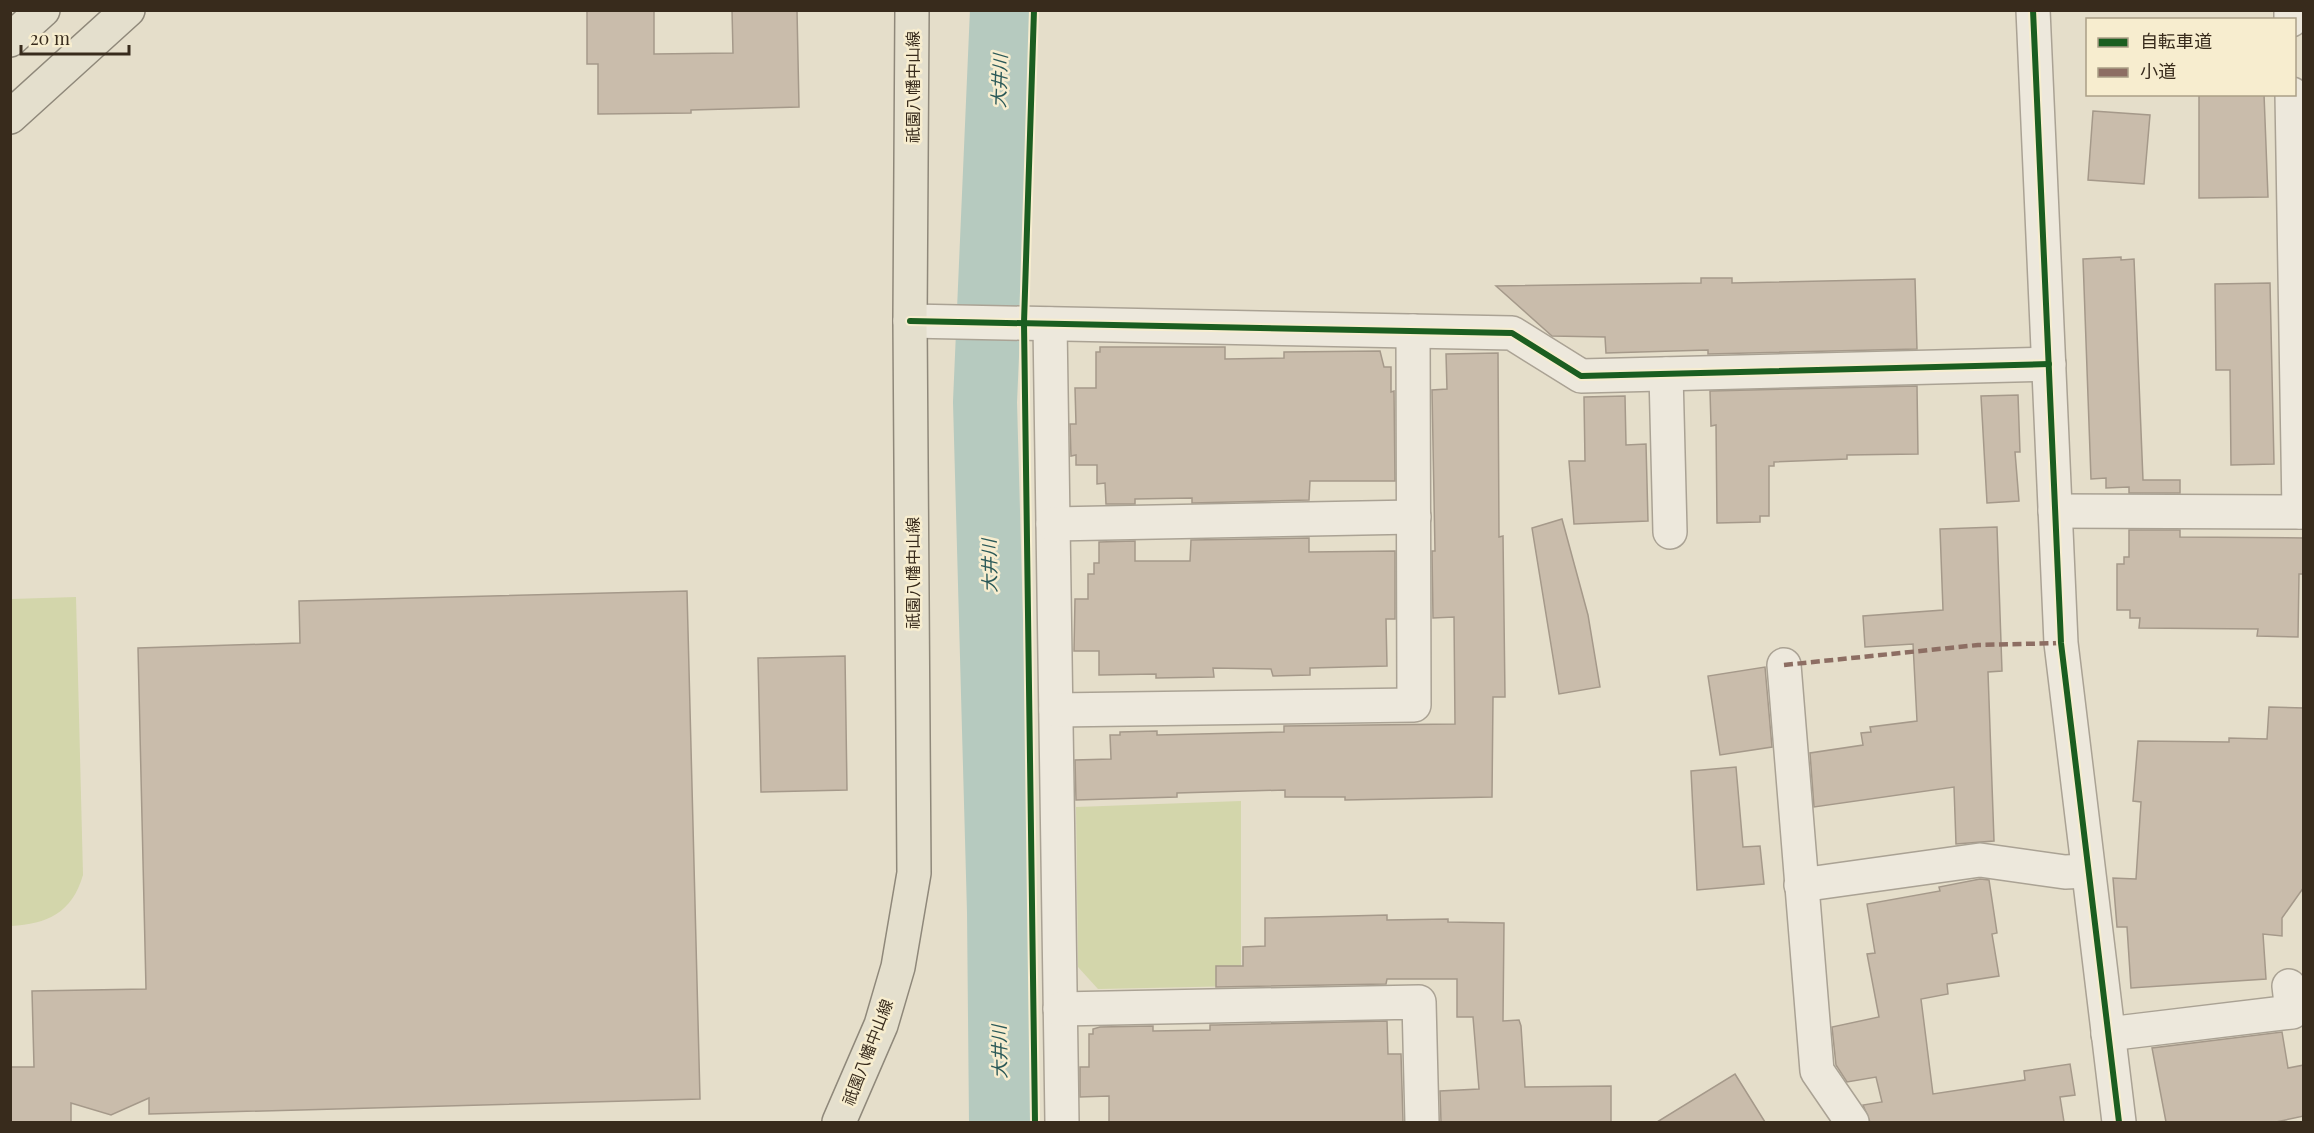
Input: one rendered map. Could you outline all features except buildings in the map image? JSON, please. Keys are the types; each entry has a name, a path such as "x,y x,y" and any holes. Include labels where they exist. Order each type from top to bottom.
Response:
{"main road":[{"path":"10,40 43,10"},
{"path":"10,117 128,10"},
{"name":"祇園八幡中山線","path":"839,1122 884,1016 900,958 914,873 910,321 912,10"}],"street":[{"path":"2033,10 2061,643 2119,1122"},
{"path":"2055,511 2301,512 2300,298 2292,96"},
{"path":"910,321 1512,333 1581,376 2049,364"},
{"path":"1050,324 1062,1122"},
{"path":"1056,710 1414,705 1413,331"},
{"path":"1666,374 1670,532"},
{"path":"1053,524 1414,517"},
{"path":"1784,665 1816,1071 1852,1122"},
{"path":"1801,885 1980,860 2065,872 2088,871"},
{"path":"2108,1034 2292,1012 2289,986"},
{"path":"1060,1009 1419,1002 1422,1122"}],"green space":[{"path":"76,597 83,875 72,899 56,914 36,923 11,926 11,599"},
{"path":"1241,801 1241,986 1098,989 1078,967 1076,807"}],"waterway":[{"name":"大井川","path":"1001,1122 999,912 985,402 1002,10"}],"marked path":[{"path":"1784,665 1978,645 2061,643"}],"cycle path":[{"path":"1034,10 1024,323 1035,1122"},
{"path":"2033,10 2061,643 2119,1122"},
{"path":"910,321 1512,333 1581,376 2049,364"}]}
